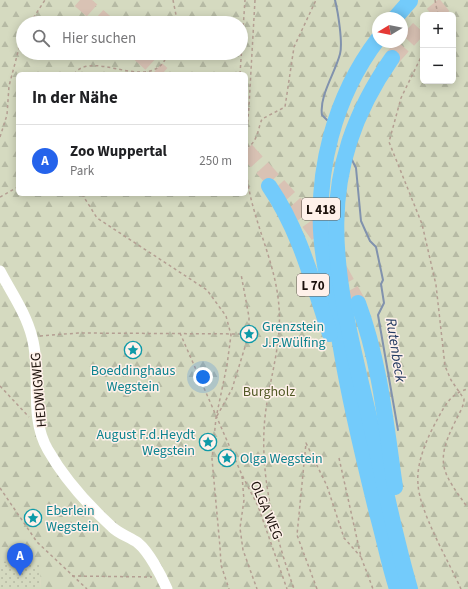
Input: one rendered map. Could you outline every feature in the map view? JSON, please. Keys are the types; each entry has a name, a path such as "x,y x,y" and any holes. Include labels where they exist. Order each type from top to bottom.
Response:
{"highway":[{"path":"401,12 410,2"},
{"name":"L 418","path":"372,47 358,67 342,102 331,139 322,191 321,223 324,260 348,389 405,587"},
{"name":"L 418","path":"392,58 370,93 348,144 338,192 335,231 339,273 349,330 405,587"},
{"name":"L 70","path":"269,186 283,207 295,233 348,389"},
{"path":"358,302 373,349 383,402 405,587"}],"lane":[{"name":"HEDWIGWEG","path":"0,271 19,304 32,337 40,430 48,449 69,482 88,504 114,529 139,544 161,577 167,589"}],"path":[{"path":"35,16 45,0"},
{"path":"173,0 176,16"},
{"path":"243,16 244,0"},
{"path":"248,114 255,0"},
{"path":"248,147 251,146 254,142 262,119 285,107 294,47 316,0"},
{"path":"435,0 437,12"},
{"path":"0,137 7,115 11,78 16,59"},
{"path":"420,59 401,98 389,142 422,224 436,285 445,366 458,391 463,397 464,403 446,442 443,465 450,482 468,508"},
{"path":"75,72 76,70 84,67 96,66 145,72 160,66 164,60"},
{"path":"240,72 241,60"},
{"path":"248,170 250,194 276,283 279,307 278,351 265,417 265,468 278,539 294,589"},
{"path":"0,197 16,188"},
{"path":"83,196 97,218 106,226 207,290 226,316 231,335 227,365 216,418 212,459 218,522 219,559 229,589"},
{"path":"216,418 232,389 249,334 249,317 241,274"},
{"path":"32,337 78,333 249,334"},
{"name":"OLGA WEG","path":"180,333 216,418 258,506 287,589"},
{"path":"0,386 40,430"},
{"path":"461,589 424,508 417,482 426,445 434,425 449,400 458,391 468,389"},
{"path":"317,589 298,535 306,443 326,486 344,538 362,557"},
{"path":"339,458 362,557 372,589"},
{"path":"242,475 244,500 240,528 243,550 257,589"},
{"path":"0,488 37,542 87,589"},
{"path":"72,576 161,577"}],"green space":[{"name":"Burgholz","path":"0,0 468,0 468,589 41,589 39,563 0,563"},
{"path":"0,563 40,563 41,589 0,589"}],"waterway":[{"name":"Rutenbeck","path":"327,120 322,115 323,100 341,49 340,27 335,0"},
{"name":"Rutenbeck","path":"352,160 356,168 361,221 370,241 376,247 383,280 381,284 384,303 378,315 398,430"}],"tunnel":[{"path":"80,0 98,16"},
{"path":"436,12 450,0"},
{"path":"392,58 420,27"},
{"path":"147,60 160,72"},
{"path":"248,152 297,206 326,246"},
{"path":"339,269 358,303"}],"place":[{"name":"Grenzstein J.P.Wülfing","path":"249,334"},
{"name":"Boeddinghaus Wegstein","path":"133,350"},
{"name":"August F.d.Heydt Wegstein","path":"208,442"},
{"name":"Olga Wegstein","path":"227,458"},
{"name":"Eberlein Wegstein","path":"33,518"},
{"name":"Zoo Wuppertal","path":"20,576"}]}
